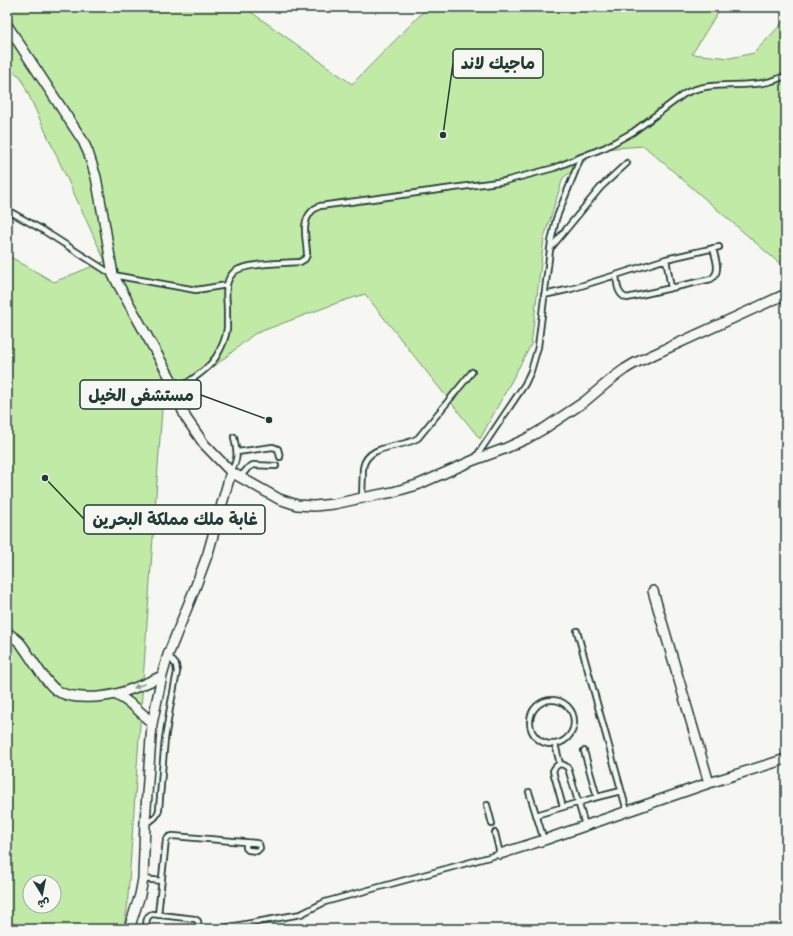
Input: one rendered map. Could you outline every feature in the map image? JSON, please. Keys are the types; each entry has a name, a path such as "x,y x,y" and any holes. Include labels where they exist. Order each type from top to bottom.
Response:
{"street":[{"path":"7,25 83,141 96,177 112,275 176,390 182,409 189,423 204,444 231,472 279,499 297,505 314,506 334,504 393,492 417,485 526,439 584,402 614,377 635,363 786,294"},
{"path":"129,929 140,895 143,879 145,822 152,724 162,676 168,655 208,553 231,472"},
{"path":"652,591 709,783"},
{"path":"7,632 20,643 48,682 57,690 67,695 76,697 92,697 115,694 162,676"},
{"path":"115,694 136,707 152,724"},
{"path":"500,854 709,783 786,759"}],"lane":[{"path":"176,390 200,374 210,365 219,352 227,330 227,285 234,272 242,267 300,262 305,259 307,255 305,224 311,212 320,206 505,181 554,168 606,147 633,132 690,91 704,86 741,85 768,82 786,75"},
{"path":"474,460 525,384 535,361 552,234 556,219 582,157"},
{"path":"550,249 601,187 627,163"},
{"path":"7,210 41,229 112,275 196,290 227,285"},
{"path":"544,295 571,289 666,259 719,247"},
{"path":"616,274 621,294 626,298 711,279 716,275 717,271 713,248"},
{"path":"666,259 671,288"},
{"path":"362,498 363,468 369,456 377,451 418,438 472,372"},
{"path":"231,472 236,463 237,452 234,437"},
{"path":"237,452 273,447 278,449 280,457"},
{"path":"240,477 253,465 276,466"},
{"path":"577,631 627,811"},
{"path":"145,822 150,822 154,819 158,815 159,810 165,739 177,672 176,664 168,655"},
{"path":"549,700 560,701 568,706 572,711 574,721 574,726 569,736 565,740 555,744 545,743 540,740 533,733 530,722 532,712 535,707 544,701 549,700"},
{"path":"555,744 560,764"},
{"path":"584,751 596,797"},
{"path":"563,807 553,771 555,766 560,764 564,764 568,768 585,826"},
{"path":"536,815 621,790"},
{"path":"529,792 544,840"},
{"path":"487,805 492,824"},
{"path":"218,929 301,914 325,902 500,854 495,833"},
{"path":"158,915 166,840 168,837 173,836 246,842"},
{"path":"143,879 162,881"},
{"path":"148,929 146,925 148,916 152,914 195,919 198,921 199,929"}],"green space":[{"path":"7,7 244,7 352,84 428,7 721,7 692,54 730,58 754,53 786,19 786,269 644,146 600,149 563,178 544,238 531,345 480,439 365,294 254,334 162,409 127,910 123,929 7,929 7,255 54,282 105,261 20,76 7,68"}],"place":[{"name":"ماجيك لاند","path":"443,135"},
{"name":"مستشفى الخيل","path":"269,420"},
{"name":"غابة ملك مملكة البحرين","path":"45,478"}]}
